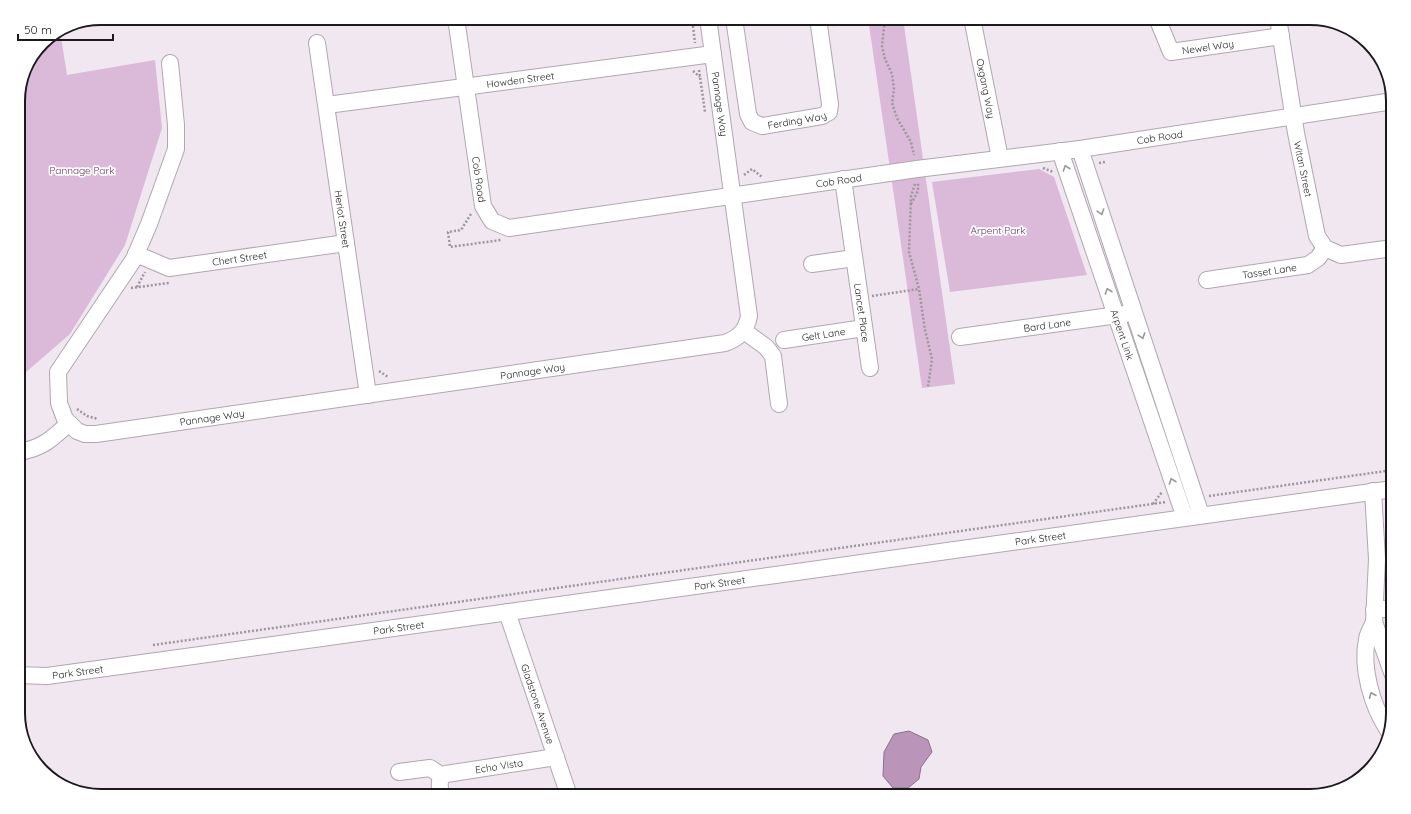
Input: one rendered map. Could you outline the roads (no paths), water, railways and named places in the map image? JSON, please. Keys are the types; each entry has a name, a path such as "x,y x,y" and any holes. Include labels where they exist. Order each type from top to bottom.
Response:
{"street":[{"name":"Cob Road","path":"457,25 483,206 490,218 499,225 516,227 732,189 843,179 1060,151 1386,102"},
{"name":"Pannage Way","path":"68,424 77,431 85,434 96,434 367,389 725,343 738,337 744,331 749,316 709,25"},
{"name":"Ferding Way","path":"735,25 748,114 752,122 762,126 822,116 829,112 830,104 818,25"},
{"name":"Oxgang Way","path":"973,25 1000,158"},
{"name":"Newel Way","path":"1160,25 1171,52 1281,36"},
{"name":"Witan Street","path":"1279,25 1294,115 1317,236 1325,248"},
{"name":"Heriot Street","path":"317,43 367,389"},
{"name":"Howden Street","path":"327,105 713,54"},
{"path":"25,451 34,450 56,436 68,424 59,403 58,372 136,254 145,235 176,149 176,125 170,64"},
{"name":"Arpent Link","path":"1080,148 1094,166 1134,312 1203,494 1201,515"},
{"name":"Arpent Link","path":"1060,151 1185,518"},
{"name":"Lancet Place","path":"843,179 870,368"},
{"name":"Chert Street","path":"136,254 169,268 346,243"},
{"path":"1325,248 1341,255 1386,249"},
{"name":"Tasset Lane","path":"1207,280 1308,265 1318,258 1325,248"},
{"path":"812,264 854,258"},
{"name":"Bard Lane","path":"960,337 1116,316 1134,312"},
{"name":"Gelt Lane","path":"784,340 864,328"},
{"path":"744,331 766,347 773,356 779,404"},
{"name":"Park Street","path":"25,682 46,676 1386,489"},
{"path":"1373,491 1377,559 1374,616 1367,639 1366,665 1369,688 1385,723"},
{"path":"1374,616 1386,611"},
{"name":"Gladstone Avenue","path":"507,612 567,789"},
{"path":"1374,616 1386,653"},
{"name":"Park Street","path":"25,675 46,676"},
{"name":"Echo Vista","path":"442,776 446,774 556,757"},
{"path":"399,772 430,768 442,776 439,783 440,789"}],"park label":[{"name":"Pannage Park","path":"82,170"},
{"name":"Arpent Park","path":"998,230"}]}
